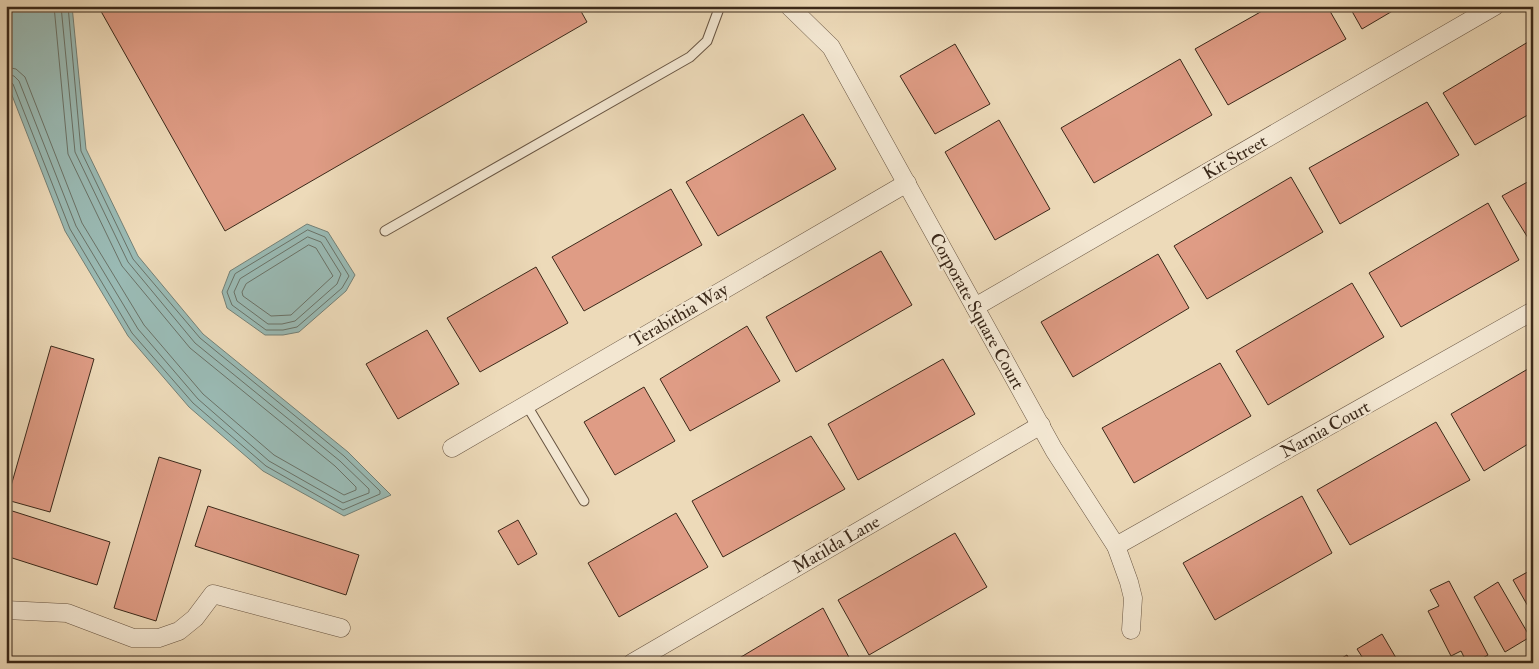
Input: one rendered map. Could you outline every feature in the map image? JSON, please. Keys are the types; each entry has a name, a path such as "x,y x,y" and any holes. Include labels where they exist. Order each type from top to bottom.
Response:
{"street":[{"name":"Corporate Square Court","path":"789,6 830,46 1054,450 1116,546 1131,590 1131,630"},
{"name":"Kit Street","path":"975,307 1495,6"},
{"name":"Terabithia Way","path":"452,448 906,183"},
{"name":"Narnia Court","path":"1116,546 1533,311"},
{"name":"Matilda Lane","path":"632,663 1040,425"},
{"path":"6,610 66,613 133,638 159,638 179,631 195,618 213,594 341,628"}],"lane":[{"path":"385,231 690,56 707,41 720,6"},
{"path":"526,404 584,501"}],"water":[{"path":"6,6 72,6 86,149 138,256 203,334 348,452 391,495 344,516 263,471 189,407 128,336 65,231 6,80"},
{"path":"307,224 328,232 355,275 346,291 299,332 283,335 265,335 227,308 222,292 230,271"}],"building":[{"path":"98,6 578,6 587,22 225,231"},
{"path":"1271,6 1327,6 1346,39 1228,105 1195,49"},
{"path":"1349,6 1401,6 1362,29"},
{"path":"1533,39 1533,112 1475,145 1443,93"},
{"path":"955,44 990,104 935,134 900,76"},
{"path":"1180,59 1212,115 1094,183 1061,128"},
{"path":"1427,102 1459,155 1340,224 1309,168"},
{"path":"803,114 836,169 718,236 686,182"},
{"path":"999,120 1050,209 995,240 945,152"},
{"path":"1291,177 1323,232 1207,299 1174,246"},
{"path":"1533,179 1533,246 1502,196"},
{"path":"671,189 702,245 584,311 552,257"},
{"path":"1488,203 1519,260 1401,327 1369,273"},
{"path":"881,251 912,305 796,372 766,317"},
{"path":"1158,254 1189,308 1073,377 1041,322"},
{"path":"536,267 568,323 480,372 447,318"},
{"path":"1352,283 1384,337 1268,405 1236,351"},
{"path":"747,326 780,381 690,431 660,379"},
{"path":"427,330 459,384 398,419 366,364"},
{"path":"51,346 94,359 50,512 7,500"},
{"path":"943,359 975,414 858,480 828,424"},
{"path":"1220,363 1251,416 1134,483 1102,428"},
{"path":"1533,366 1533,441 1484,471 1451,414"},
{"path":"644,387 675,441 615,475 584,422"},
{"path":"1436,422 1470,480 1350,545 1317,490"},
{"path":"811,436 845,489 723,557 692,501"},
{"path":"159,457 201,470 156,621 114,608"},
{"path":"1302,496 1332,553 1215,620 1183,563"},
{"path":"208,506 359,555 346,595 195,546"},
{"path":"6,509 110,542 97,585 6,556"},
{"path":"676,513 708,567 619,617 588,563"},
{"path":"518,520 537,554 518,565 498,531"},
{"path":"955,533 987,587 869,655 838,600"},
{"path":"1533,569 1533,615 1513,580"},
{"path":"1449,581 1488,655 1474,663 1467,663 1461,651 1451,656 1428,611 1439,606 1430,590"},
{"path":"1498,582 1530,637 1505,652 1474,597"},
{"path":"823,608 852,663 731,663"},
{"path":"1382,634 1399,663 1366,663 1357,649"},
{"path":"1347,655 1351,663 1333,663"}]}
